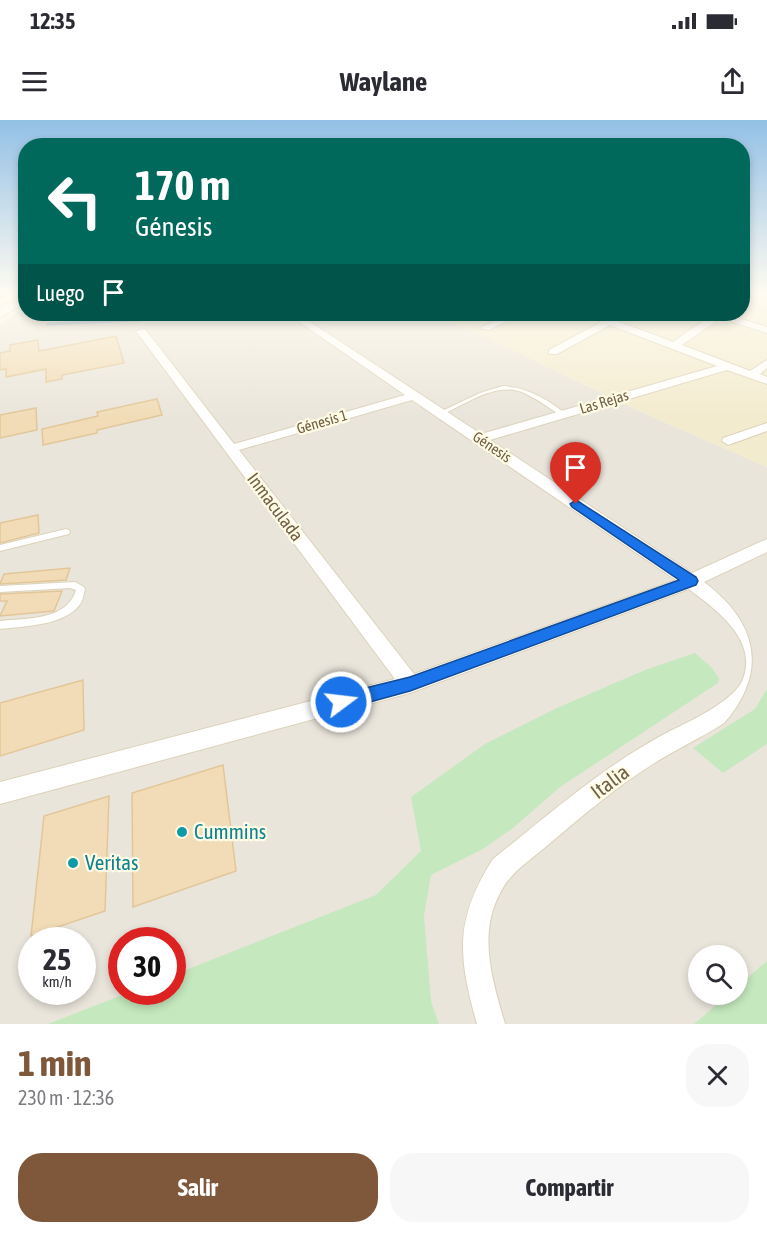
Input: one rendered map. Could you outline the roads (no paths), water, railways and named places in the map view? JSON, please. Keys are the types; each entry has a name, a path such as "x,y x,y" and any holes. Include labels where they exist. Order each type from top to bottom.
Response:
{"street":[{"name":"Inmaculada","path":"143,334 410,684"},
{"name":"Génesis","path":"322,334 691,581"},
{"path":"553,352 585,334"},
{"path":"645,334 767,381"},
{"path":"675,345 690,334"},
{"path":"752,375 767,363"},
{"name":"Las Rejas","path":"480,439 728,366"},
{"name":"Génesis 1","path":"230,449 414,396"},
{"path":"728,441 767,427"},
{"path":"0,793 410,684 691,581 767,545"},
{"name":"Italia","path":"491,1024 479,985 475,926 479,907 489,885 502,868 635,762 696,728 749,691 756,660 748,635 731,613 691,581"}],"lane":[{"path":"441,413 498,388 510,387 523,390 564,415"},
{"path":"0,548 66,532"},
{"path":"0,590 70,585 81,589 77,602 60,616 0,625"}],"place":[{"name":"Cummins","path":"182,832"},
{"name":"Veritas","path":"73,863"}]}
